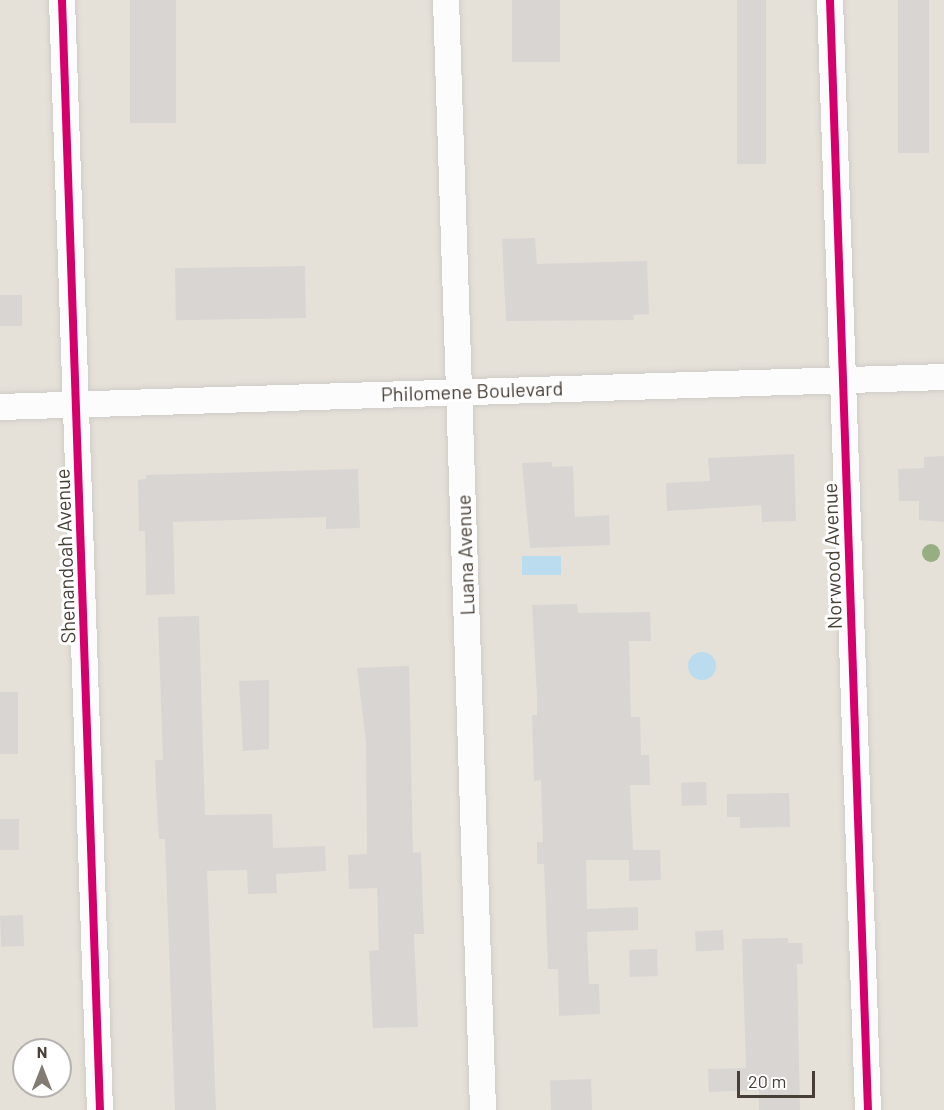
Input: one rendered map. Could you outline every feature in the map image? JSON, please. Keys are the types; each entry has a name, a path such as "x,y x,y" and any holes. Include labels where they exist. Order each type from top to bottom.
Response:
{"street":[{"name":"Shenandoah Avenue","path":"62,0 100,1110"},
{"name":"Luana Avenue","path":"446,0 483,1110"},
{"name":"Norwood Avenue","path":"830,0 868,1110"},
{"name":"Philomene Boulevard","path":"0,407 944,376"}],"shaded area":[{"path":"0,0 944,0 944,1110 0,1110"}],"water":[{"path":"522,556 561,556 561,575 522,575"},
{"path":"702,652 712,656 716,666 712,676 702,680 692,676 688,666 692,656"}],"building":[{"path":"130,0 176,0 176,123 130,123"},
{"path":"512,0 560,0 560,62 512,62"},
{"path":"737,0 766,0 766,164 737,164"},
{"path":"898,0 929,0 929,153 898,153"},
{"path":"535,238 537,264 647,261 649,314 633,315 634,320 506,321 502,239"},
{"path":"305,266 306,318 176,320 175,268"},
{"path":"0,295 22,295 22,326 0,326"},
{"path":"794,454 796,521 762,522 761,505 667,511 666,483 710,481 708,458"},
{"path":"944,456 944,522 919,520 919,501 899,501 898,469 924,468 924,457"},
{"path":"552,462 552,467 573,466 575,517 609,515 610,545 530,548 522,463"},
{"path":"358,469 360,528 326,529 326,517 173,522 175,594 146,595 145,531 139,531 138,480 146,479 146,475"},
{"path":"577,604 578,613 650,612 651,641 629,641 631,717 640,717 641,755 649,755 650,785 630,785 633,850 660,850 661,880 629,881 629,860 586,860 587,909 638,907 638,930 587,932 589,984 599,984 600,1014 559,1016 558,969 548,969 544,864 537,864 537,842 543,842 541,780 534,781 532,715 537,715 537,696 532,605"},
{"path":"199,616 205,815 272,814 273,848 325,846 326,871 276,874 277,893 248,894 247,870 207,871 216,1110 175,1110 165,839 159,839 156,791 155,760 163,760 158,617"},
{"path":"409,666 413,853 421,852 424,934 414,934 418,1027 373,1028 369,951 379,950 377,888 349,889 348,855 367,854 366,741 357,668"},
{"path":"269,680 269,749 243,751 239,681"},
{"path":"0,692 18,692 18,754 0,754"},
{"path":"706,782 707,805 682,806 681,783"},
{"path":"789,793 790,827 740,828 740,817 727,817 727,794"},
{"path":"0,819 19,819 19,850 0,850"},
{"path":"23,915 24,946 1,947 0,916"},
{"path":"723,930 724,950 696,951 695,931"},
{"path":"788,938 788,943 802,943 803,964 797,964 800,1110 759,1110 759,1090 709,1092 708,1069 746,1068 742,939"},
{"path":"657,949 658,976 630,977 629,950"},
{"path":"591,1079 592,1110 551,1110 550,1080"}],"cycle path":[{"path":"62,0 100,1110"},
{"path":"830,0 868,1110"}]}
